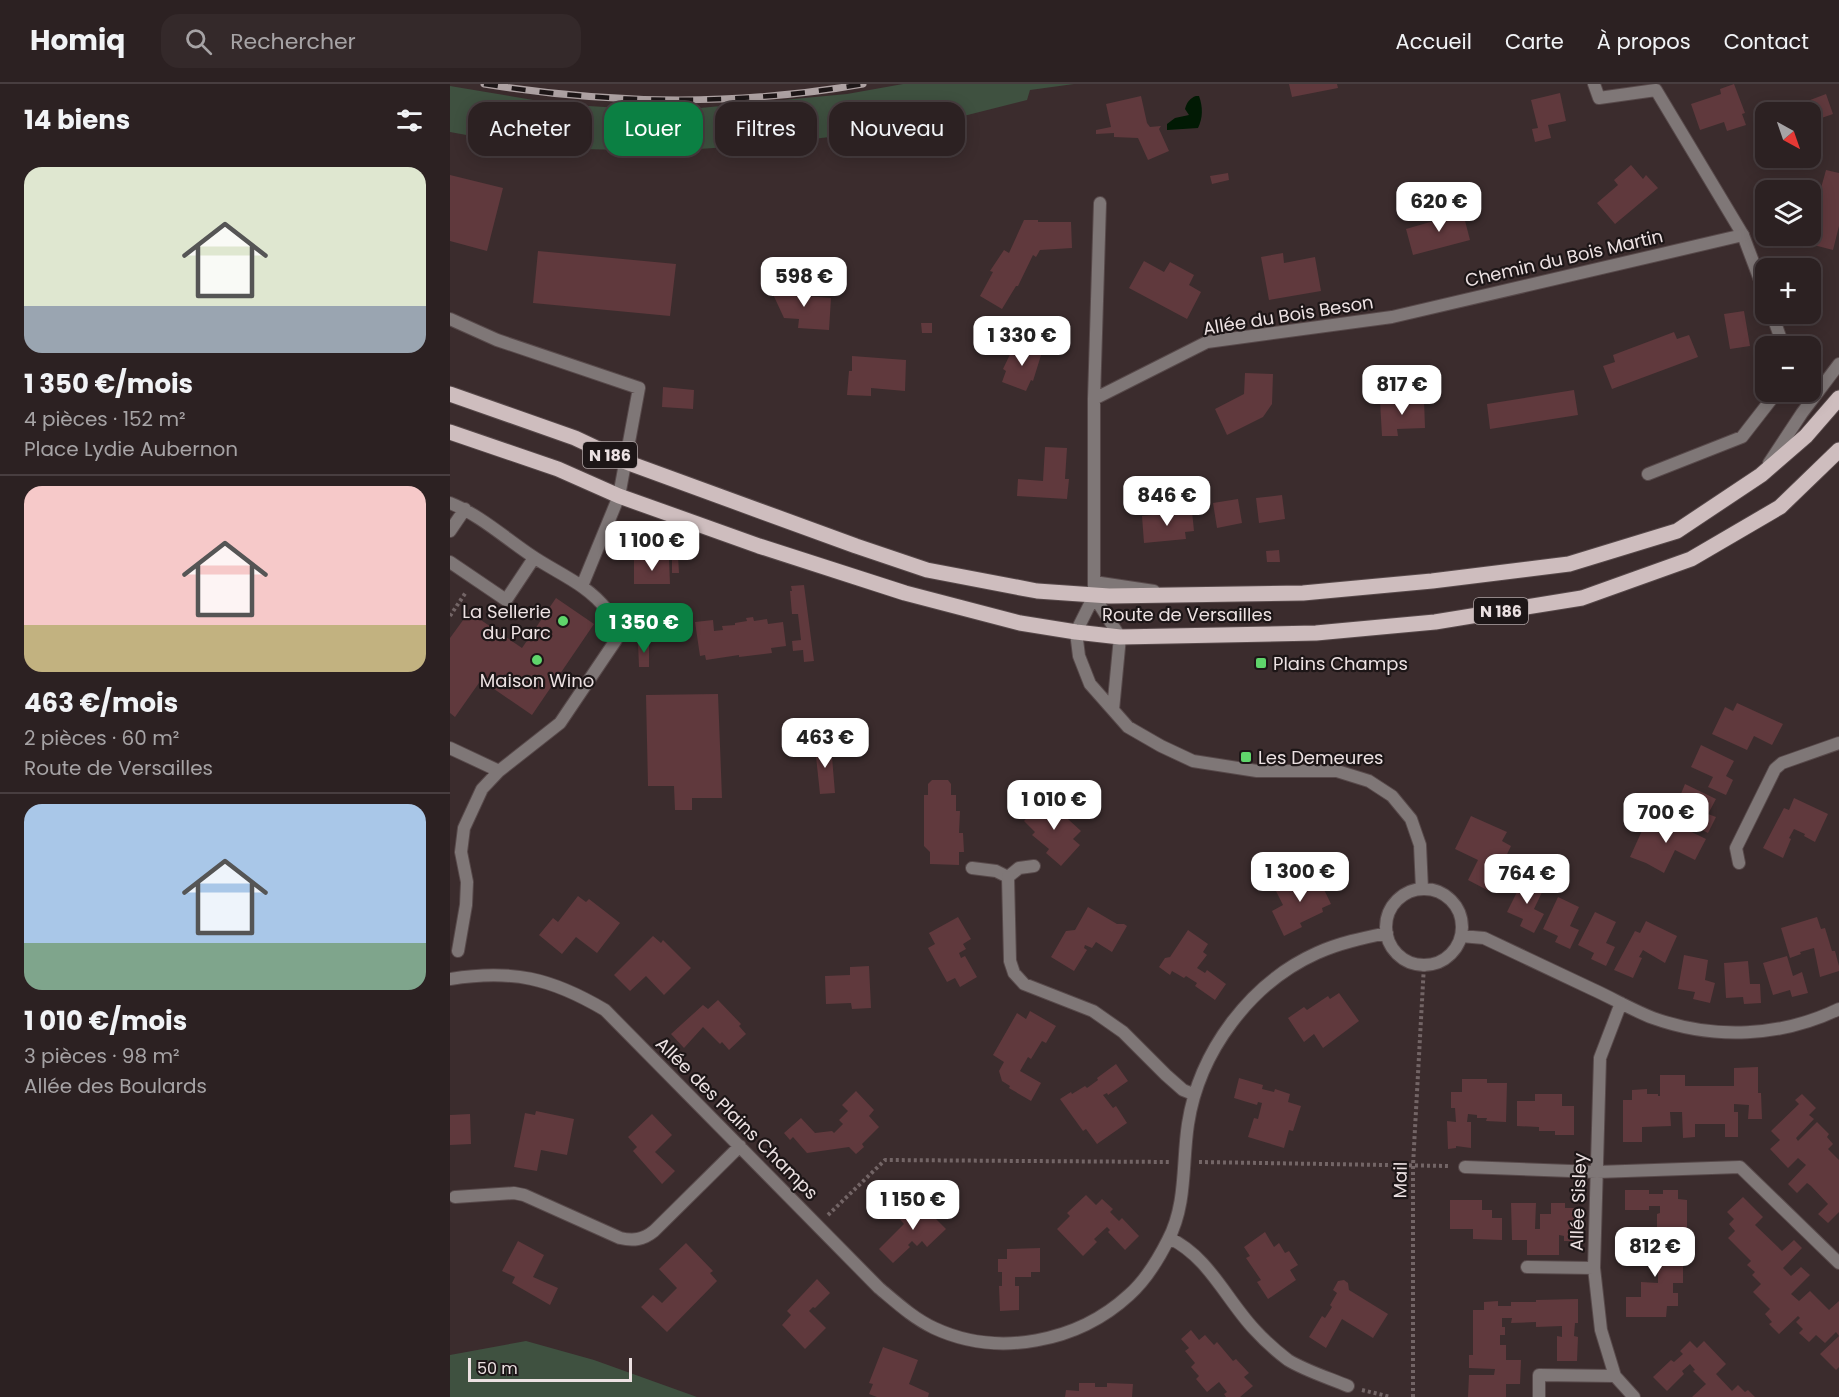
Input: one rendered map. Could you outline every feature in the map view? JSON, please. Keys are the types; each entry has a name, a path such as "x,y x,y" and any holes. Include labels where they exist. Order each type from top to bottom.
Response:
{"main road":[{"name":"Route de Versailles","path":"450,394 575,438 626,462 927,570 1014,588 1094,589 1179,595 1303,593 1432,581 1569,564 1677,531 1761,475 1806,436 1839,398"},
{"name":"Route de Versailles","path":"450,432 558,469 619,496 759,546 905,592 1020,623 1120,637 1316,633 1435,622 1582,598 1691,559 1780,507 1839,450"}],"street":[{"path":"1594,84 1599,98 1656,90 1743,235 1755,267"},
{"path":"1100,203 1094,399 1094,589 1076,632 1079,656 1090,684 1128,727 1193,761 1257,771 1337,771 1369,781 1392,796 1410,819 1420,844 1422,889"},
{"name":"Chemin du Bois Martin","path":"1392,317 1743,235"},
{"name":"Allée du Bois Beson","path":"1094,399 1207,342 1392,317"},
{"path":"450,319 497,340 639,388 619,496 582,586"},
{"name":"Route de Versailles","path":"1761,475 1802,413 1839,364"},
{"path":"1648,474 1742,437 1769,402"},
{"path":"450,503 465,509 534,558 582,586 607,610 615,627 616,640 560,723 499,771 482,789 464,828 461,852 467,882 466,905 458,951"},
{"path":"450,531 465,509"},
{"path":"450,562 506,600 534,558"},
{"path":"1094,589 1120,637 1113,710"},
{"path":"1739,863 1736,848 1775,769 1782,763 1839,743"},
{"path":"450,748 499,771"},
{"path":"1008,877 1019,868 1034,866"},
{"path":"972,868 996,871 1008,877"},
{"path":"1008,877 1010,961 1014,973 1024,984 1093,1011 1123,1032 1183,1090 1193,1094"},
{"path":"1422,889 1440,893 1454,903 1460,913 1461,936 1451,954 1443,960 1415,964 1399,956 1389,942 1386,923 1395,903 1402,896 1422,889"},
{"name":"Allée des Plains Champs","path":"450,979 497,974 531,978 559,985 605,1010 879,1288 905,1311 935,1328 968,1340 1003,1344 1037,1341 1071,1332 1102,1316 1130,1295 1152,1268 1169,1238 1178,1213 1183,1188 1193,1094 1211,1055 1230,1023 1255,996 1283,972 1316,954 1350,941 1387,933"},
{"path":"1461,936 1484,938 1621,1003 1685,1028 1720,1033 1755,1032 1789,1027 1839,1009"},
{"name":"Allée Sisley","path":"1621,1003 1600,1058 1594,1268 1601,1330 1615,1376 1634,1397"},
{"path":"455,1197 514,1193 524,1195 620,1238 635,1240 654,1231 740,1146"},
{"path":"1465,1167 1597,1172 1740,1167 1839,1263"},
{"path":"1169,1238 1180,1243 1207,1267 1231,1303 1268,1343 1290,1361 1348,1386"},
{"path":"1527,1267 1594,1268"},
{"path":"1539,1397 1539,1375 1615,1376"}],"path":[{"path":"450,616 475,579"},
{"name":"Mail","path":"1413,1397 1413,1165 1424,964"},
{"path":"818,1226 885,1160 1465,1167"},
{"path":"1348,1386 1391,1397"}],"shaded area":[{"path":"903,84 1074,84 1030,90 1027,100 965,116 965,102 829,102 829,137 817,139 817,102 763,102 847,94"},
{"path":"450,86 545,102 468,102 468,135 450,132"},
{"path":"1199,96 1202,108 1198,128 1167,130 1167,124 1175,118 1189,115 1185,109 1190,99"},
{"path":"592,106 604,107 604,150 592,149"},
{"path":"715,107 715,148 703,149 703,108"},
{"path":"526,1341 594,1360 697,1397 450,1397 450,1355"}],"building":[{"path":"1289,84 1337,84 1338,88 1292,97"},
{"path":"1734,84 1745,113 1742,114 1746,125 1727,131 1724,122 1700,130 1691,104 1721,94 1720,89"},
{"path":"1560,93 1566,121 1548,125 1551,138 1535,142 1532,129 1538,128 1531,100"},
{"path":"1826,94 1833,114 1821,118 1821,102 1805,102"},
{"path":"1141,96 1147,123 1150,127 1161,126 1159,129 1169,151 1148,160 1138,138 1114,137 1114,133 1096,134 1096,130 1111,127 1106,104"},
{"path":"1631,165 1643,179 1646,175 1658,188 1615,224 1597,203 1618,185 1614,180"},
{"path":"1826,170 1839,173 1839,226 1833,250 1818,246 1821,246 1821,188"},
{"path":"1228,173 1229,180 1212,184 1210,176"},
{"path":"450,175 503,188 487,251 450,241"},
{"path":"1462,209 1470,240 1413,255 1406,229 1437,220 1436,216"},
{"path":"1024,220 1071,222 1072,248 1040,250 1036,257 1033,255 1018,286 1002,309 980,296 993,272 990,271 1004,250 1009,253"},
{"path":"538,251 676,264 670,316 533,303"},
{"path":"1283,253 1284,263 1315,257 1321,291 1269,300 1261,257"},
{"path":"1144,261 1164,272 1170,262 1194,275 1189,285 1201,292 1187,319 1129,288"},
{"path":"790,282 796,295 831,298 829,330 798,328 799,319 784,318 771,290"},
{"path":"1744,311 1750,346 1730,349 1724,314"},
{"path":"921,323 932,323 932,333 922,333"},
{"path":"1674,332 1677,339 1689,335 1698,357 1612,389 1603,366 1615,362 1613,355"},
{"path":"1014,346 1025,350 1027,346 1042,352 1033,381 1031,380 1026,391 1002,382 1006,371 1003,369"},
{"path":"852,356 906,360 905,391 871,388 871,396 847,395 849,371 852,371"},
{"path":"1245,373 1273,374 1272,404 1263,417 1227,435 1215,409 1244,394"},
{"path":"663,387 694,390 693,409 662,407"},
{"path":"1574,390 1578,415 1490,429 1487,404"},
{"path":"1424,399 1425,428 1397,429 1398,436 1382,436 1380,401"},
{"path":"1045,447 1067,448 1065,479 1069,479 1067,499 1017,496 1018,479 1043,481"},
{"path":"1282,495 1285,519 1259,523 1256,498"},
{"path":"1238,499 1242,523 1217,528 1213,503"},
{"path":"1192,511 1194,531 1185,532 1186,539 1144,543 1142,516"},
{"path":"1279,550 1280,562 1267,562 1266,551"},
{"path":"672,556 678,556 679,573 672,573"},
{"path":"634,560 669,560 670,584 634,584"},
{"path":"804,585 814,661 804,662 803,650 793,651 792,641 801,640 798,614 792,614 790,591 792,591 791,586"},
{"path":"556,598 594,624 532,715 481,680 455,717 450,713 450,638 469,612 522,648"},
{"path":"753,617 754,621 767,619 768,624 783,622 786,646 771,648 772,653 739,657 739,655 706,660 705,655 700,656 695,622 713,620 714,631 723,630 722,626 735,625 735,623 747,621 746,618"},
{"path":"638,642 649,642 649,667 639,667"},
{"path":"718,694 722,798 692,798 692,810 675,810 674,786 648,786 646,695"},
{"path":"1737,703 1783,724 1772,745 1754,736 1747,750 1712,734 1725,707 1733,711"},
{"path":"831,745 835,793 820,794 815,747"},
{"path":"1701,745 1734,761 1726,776 1733,780 1726,795 1708,787 1713,777 1691,767"},
{"path":"932,780 948,780 951,784 951,795 956,795 956,811 960,811 959,833 963,833 964,852 959,852 959,865 930,864 930,852 924,846 924,795 928,795 928,784"},
{"path":"1685,784 1716,799 1708,814 1716,817 1708,833 1690,824 1695,815 1676,806"},
{"path":"1045,798 1081,831 1073,839 1080,845 1061,866 1046,853 1049,849 1032,835 1035,832 1024,821"},
{"path":"1794,798 1828,814 1815,842 1794,829 1783,858 1763,848 1784,808 1789,810"},
{"path":"1471,816 1507,832 1502,841 1511,846 1489,891 1468,880 1478,860 1455,849"},
{"path":"1661,817 1706,839 1695,860 1675,850 1664,873 1630,857 1646,822 1656,826"},
{"path":"1316,873 1331,904 1322,908 1323,912 1300,923 1302,927 1284,936 1272,911 1283,905 1276,891"},
{"path":"1524,878 1544,888 1534,909 1544,914 1534,933 1520,926 1523,919 1507,912"},
{"path":"578,896 586,902 589,899 620,923 597,953 576,937 562,954 539,935 553,918 558,922"},
{"path":"1558,897 1579,907 1570,926 1579,930 1570,949 1555,942 1558,936 1543,929"},
{"path":"1088,907 1117,924 1127,926 1112,952 1096,942 1092,948 1085,945 1084,948 1087,950 1074,971 1051,957 1066,931 1075,930"},
{"path":"1595,912 1616,922 1606,943 1615,947 1606,966 1591,959 1594,953 1578,945"},
{"path":"958,917 971,939 963,944 966,949 959,953 961,958 965,956 977,977 960,987 955,978 947,982 928,948 935,944 929,933"},
{"path":"1817,917 1821,929 1825,928 1839,966 1839,971 1820,977 1814,948 1790,958 1781,928"},
{"path":"1646,921 1677,936 1665,963 1643,950 1633,978 1614,970 1635,931 1640,933"},
{"path":"1188,930 1208,944 1203,952 1207,955 1197,968 1205,973 1207,970 1226,984 1215,1000 1195,986 1197,983 1186,976 1184,978 1172,971 1170,975 1159,967 1165,958 1170,957"},
{"path":"653,936 661,943 663,940 691,968 664,995 646,976 630,991 614,975"},
{"path":"1684,955 1708,960 1705,980 1715,983 1710,1003 1693,999 1695,992 1678,989"},
{"path":"1787,956 1793,976 1802,972 1808,993 1792,997 1790,990 1773,995 1763,963"},
{"path":"1748,961 1750,984 1760,984 1761,1003 1744,1004 1743,997 1726,998 1724,963"},
{"path":"869,966 871,1008 852,1009 851,1003 826,1004 825,976 850,975 850,967"},
{"path":"1339,993 1359,1021 1323,1048 1314,1034 1304,1042 1288,1018 1304,1007 1307,1010 1328,996 1330,999"},
{"path":"718,1000 741,1024 739,1026 746,1034 729,1050 703,1027 684,1048 671,1034 703,1005 708,1009"},
{"path":"1030,1011 1056,1026 1046,1043 1042,1041 1031,1059 1028,1057 1020,1071 1041,1083 1031,1101 1002,1081 999,1071 1004,1062 993,1055 1017,1013 1026,1019"},
{"path":"1116,1064 1128,1081 1108,1095 1107,1093 1103,1095 1113,1108 1116,1106 1127,1123 1097,1144 1086,1129 1083,1131 1060,1099 1085,1086 1087,1088"},
{"path":"1758,1067 1758,1093 1761,1093 1762,1119 1748,1119 1749,1105 1734,1104 1734,1112 1738,1112 1738,1137 1725,1137 1725,1124 1695,1124 1695,1137 1683,1138 1682,1112 1670,1112 1671,1126 1642,1127 1642,1142 1623,1142 1623,1100 1632,1100 1632,1090 1647,1089 1647,1094 1660,1096 1660,1075 1685,1075 1685,1086 1734,1086 1734,1068"},
{"path":"1239,1078 1263,1085 1262,1089 1274,1092 1275,1089 1290,1094 1288,1102 1301,1106 1293,1131 1289,1130 1284,1148 1248,1137 1254,1118 1258,1119 1262,1103 1258,1102 1257,1105 1234,1098"},
{"path":"1462,1079 1487,1079 1487,1083 1507,1083 1506,1122 1486,1121 1487,1118 1477,1118 1477,1115 1468,1114 1467,1122 1471,1122 1471,1148 1456,1146 1456,1148 1448,1149 1447,1121 1456,1122 1455,1108 1451,1108 1451,1092 1462,1092"},
{"path":"856,1091 874,1110 869,1116 879,1127 862,1144 864,1147 856,1154 849,1147 807,1153 793,1137 790,1140 784,1133 801,1118 815,1133 832,1131 834,1133 843,1124 839,1120 848,1111 842,1105"},
{"path":"1535,1094 1562,1094 1562,1106 1574,1106 1574,1135 1555,1135 1555,1131 1539,1131 1539,1127 1517,1126 1517,1101 1535,1101"},
{"path":"1802,1094 1816,1108 1809,1115 1814,1119 1796,1138 1798,1141 1817,1122 1829,1134 1827,1137 1833,1144 1828,1149 1839,1160 1839,1212 1828,1223 1818,1214 1828,1204 1811,1186 1807,1183 1797,1193 1788,1184 1806,1165 1798,1158 1788,1168 1770,1149 1780,1140 1771,1131 1799,1104 1795,1100"},
{"path":"536,1111 574,1119 567,1155 541,1150 537,1171 514,1167 525,1113 535,1115"},
{"path":"470,1114 471,1144 450,1145 450,1115"},
{"path":"652,1114 672,1135 655,1152 675,1171 662,1184 633,1151 637,1147 628,1137"},
{"path":"1625,1190 1649,1190 1649,1194 1663,1194 1663,1190 1678,1190 1678,1199 1687,1200 1687,1232 1657,1232 1657,1214 1660,1213 1660,1206 1649,1206 1649,1210 1625,1210"},
{"path":"1086,1195 1096,1205 1102,1199 1113,1209 1110,1212 1119,1221 1122,1218 1139,1236 1125,1250 1108,1232 1110,1230 1107,1227 1094,1239 1097,1242 1083,1256 1057,1229 1070,1216 1067,1213"},
{"path":"1743,1197 1763,1217 1755,1225 1782,1251 1794,1240 1802,1248 1783,1268 1791,1276 1801,1267 1810,1275 1791,1294 1799,1301 1810,1291 1829,1310 1839,1301 1839,1336 1836,1332 1825,1343 1816,1335 1809,1342 1799,1333 1803,1329 1796,1322 1800,1318 1798,1316 1779,1334 1769,1324 1772,1322 1765,1314 1770,1309 1753,1292 1761,1284 1752,1275 1755,1272 1747,1265 1751,1261 1728,1238 1735,1231 1729,1224 1734,1219 1727,1212"},
{"path":"915,1198 946,1229 927,1247 922,1241 917,1246 912,1241 908,1245 910,1247 893,1263 879,1249 904,1224 897,1216"},
{"path":"1450,1200 1482,1200 1482,1210 1492,1210 1492,1218 1502,1218 1502,1240 1473,1239 1473,1229 1450,1229"},
{"path":"1511,1203 1536,1203 1535,1229 1540,1229 1540,1214 1551,1214 1551,1203 1565,1203 1565,1208 1575,1208 1574,1241 1564,1241 1564,1236 1559,1235 1559,1255 1527,1255 1527,1240 1512,1240"},
{"path":"1265,1232 1274,1247 1279,1243 1285,1253 1289,1251 1298,1265 1290,1270 1296,1280 1268,1299 1257,1282 1261,1280 1246,1258 1250,1256 1244,1247"},
{"path":"1621,1240 1646,1240 1646,1244 1660,1244 1660,1240 1673,1241 1673,1250 1683,1251 1683,1283 1673,1283 1673,1293 1678,1293 1678,1306 1667,1306 1666,1317 1626,1317 1626,1297 1641,1297 1641,1282 1658,1283 1658,1273 1654,1273 1657,1257 1645,1257 1645,1260 1621,1260"},
{"path":"518,1241 544,1255 533,1277 558,1288 550,1305 512,1283 515,1277 502,1271"},
{"path":"686,1243 713,1271 710,1273 717,1281 667,1332 641,1307 653,1295 662,1303 677,1288 659,1269"},
{"path":"1040,1248 1040,1272 1031,1272 1031,1277 1015,1277 1015,1286 1019,1286 1019,1310 1000,1311 999,1286 1002,1286 1002,1272 998,1272 998,1259 1007,1259 1007,1249"},
{"path":"817,1279 830,1293 809,1311 826,1328 805,1349 782,1325 791,1315 787,1311"},
{"path":"1344,1280 1348,1283 1349,1290 1388,1314 1373,1338 1342,1319 1326,1348 1309,1337 1322,1316 1325,1318 1332,1307 1330,1305 1337,1293 1333,1290 1338,1281"},
{"path":"1578,1299 1578,1323 1575,1323 1574,1336 1578,1337 1577,1361 1557,1361 1557,1336 1562,1337 1562,1326 1536,1327 1536,1322 1511,1323 1512,1318 1502,1318 1505,1335 1500,1335 1500,1345 1506,1345 1506,1360 1521,1360 1520,1384 1506,1384 1506,1397 1468,1397 1469,1375 1494,1375 1495,1369 1469,1368 1469,1355 1473,1355 1473,1310 1484,1310 1484,1302 1498,1301 1498,1306 1511,1306 1511,1302"},
{"path":"1191,1330 1199,1340 1205,1335 1214,1345 1217,1342 1233,1361 1236,1359 1249,1373 1244,1377 1253,1386 1240,1397 1226,1397 1224,1394 1227,1392 1219,1382 1207,1392 1196,1379 1199,1376 1191,1367 1195,1363 1185,1351 1189,1348 1181,1339"},
{"path":"1839,1336 1839,1367 1836,1370 1820,1354"},
{"path":"1690,1341 1697,1348 1704,1341 1726,1364 1716,1374 1732,1391 1738,1385 1755,1397 1692,1397 1706,1384 1693,1371 1695,1370 1690,1364 1682,1371 1684,1374 1667,1391 1653,1377 1671,1360 1674,1362 1683,1354 1680,1351"},
{"path":"883,1347 918,1360 909,1384 929,1393 928,1397 877,1397 869,1394 873,1384 869,1383"},
{"path":"1079,1383 1095,1383 1095,1387 1107,1387 1107,1383 1133,1384 1132,1397 1065,1397 1066,1390 1079,1391"}],"railway":[{"path":"484,84 579,96 674,100 769,96 863,84"}],"place":[{"name":"La Sellerie du Parc","path":"563,621"},
{"name":"Maison Wino","path":"537,660"},
{"name":"Plains Champs","path":"1261,663"},
{"name":"Les Demeures","path":"1246,757"}]}
